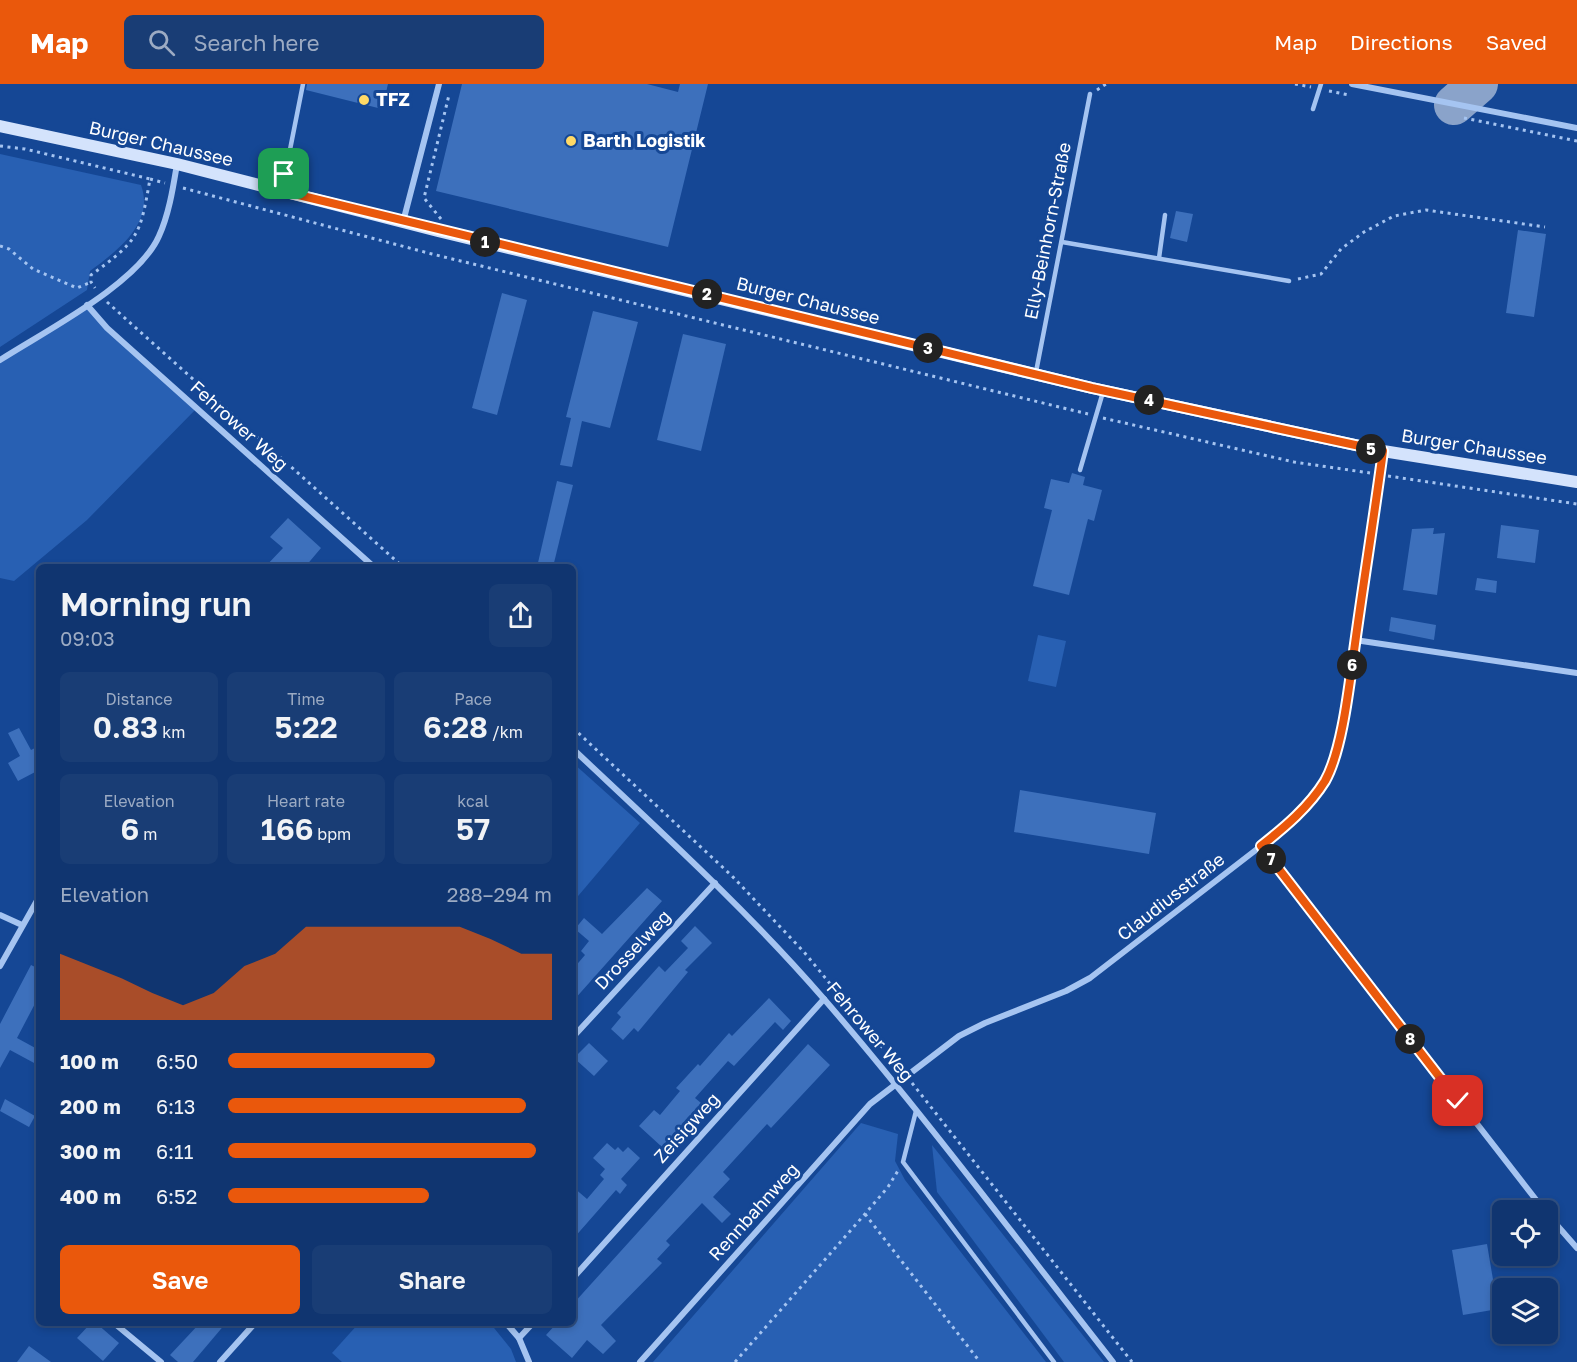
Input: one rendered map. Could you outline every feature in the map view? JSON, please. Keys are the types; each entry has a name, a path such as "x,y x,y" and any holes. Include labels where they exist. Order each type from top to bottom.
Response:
{"main road":[{"name":"Burger Chaussee","path":"0,126 177,164 438,231 1104,391 1383,451 1577,482"}],"street":[{"path":"403,222 439,84"},
{"path":"1352,84 1577,128"},
{"path":"0,360 100,296 132,272 148,255 159,236 177,164"},
{"name":"Fehrower Weg","path":"87,305 107,328 371,564"},
{"name":"Claudiusstraße","path":"894,1085 959,1036 985,1023 1066,991 1090,978 1289,824 1313,798 1326,779 1334,757 1355,640 1383,451"},
{"path":"1355,640 1577,673"},
{"name":"Fehrower Weg","path":"576,752 715,883 824,999 916,1111 1113,1362"},
{"path":"1261,846 1536,1200"},
{"name":"Drosselweg","path":"576,1034 715,883"},
{"path":"0,966 36,902"},
{"path":"0,915 22,925"},
{"name":"Zeisigweg","path":"576,1275 824,999"},
{"name":"Rennbahnweg","path":"640,1362 870,1104 894,1085"},
{"path":"1558,1226 1577,1248"},
{"path":"118,1326 161,1362"},
{"path":"220,1362 252,1326"},
{"path":"509,1326 519,1338 529,1362"},
{"path":"519,1338 530,1326"}],"lane":[{"path":"282,191 303,84"},
{"path":"1313,109 1322,84"},
{"name":"Elly-Beinhorn-Straße","path":"1036,375 1090,94"},
{"path":"1159,258 1165,215"},
{"path":"1062,242 1289,281"},
{"path":"1080,470 1104,391"},
{"path":"916,1111 903,1162 1054,1362"}],"path":[{"path":"438,231 442,217 432,211 424,198 451,84"},
{"path":"0,146 25,149 150,178 432,254 1294,462 1577,504"},
{"path":"150,178 142,225 125,250 91,275 91,282 100,296 400,564"},
{"path":"1289,281 1321,274 1341,249 1364,232 1394,216 1426,210 1545,226"},
{"path":"0,246 9,249 33,269 77,288 91,282"},
{"path":"735,1362 865,1215 888,1187 903,1162"},
{"path":"865,1215 980,1362"}],"shaded area":[{"path":"0,154 141,185 144,199 143,212 138,224 122,245 90,271 87,290 0,347"},
{"path":"87,305 107,328 197,408 87,520 14,581 0,578 0,360"},
{"path":"1038,635 1066,641 1056,687 1028,681"},
{"path":"576,766 640,823 576,898"},
{"path":"861,1123 898,1134 895,1161 905,1180 1046,1362 653,1362"},
{"path":"932,1145 1104,1362 1064,1362 937,1192"},
{"path":"356,1326 492,1326 511,1349 516,1362 342,1362 332,1353"}],"building":[{"name":"TFZ","path":"307,84 388,84 382,109 306,90"},
{"name":"Barth Logistik","path":"462,84 647,84 678,92 680,84 708,84 668,247 436,191"},
{"path":"1176,211 1193,214 1187,242 1170,238"},
{"path":"1518,230 1546,234 1534,317 1506,313"},
{"path":"502,293 527,300 497,415 472,408"},
{"path":"593,311 638,322 610,428 582,421 572,467 560,465 571,418 566,417"},
{"path":"683,334 726,344 701,451 657,440"},
{"path":"1072,473 1085,477 1083,485 1102,490 1094,521 1088,519 1069,595 1033,586 1052,510 1044,508 1051,479 1069,483"},
{"path":"557,481 573,485 554,564 538,564"},
{"path":"288,518 321,548 308,564 268,564 283,548 270,537"},
{"path":"1501,525 1539,530 1535,563 1497,558"},
{"path":"1434,528 1433,534 1445,533 1437,595 1403,590 1412,529"},
{"path":"1477,578 1497,581 1496,593 1475,590"},
{"path":"1391,617 1436,625 1434,640 1389,631"},
{"path":"19,728 31,750 36,748 36,772 18,781 8,763 20,756 8,733"},
{"path":"1020,790 1156,813 1149,854 1014,832"},
{"path":"647,888 662,901 576,998 576,966 585,955 581,951 589,941 576,928 584,918 602,934"},
{"path":"695,926 712,943 685,970 688,972 638,1032 634,1028 623,1040 611,1029 621,1017 617,1013 659,966 665,972 688,948 681,941"},
{"path":"31,965 36,968 36,1002 17,1038 36,1048 36,1064 10,1050 0,1068 0,1024"},
{"path":"769,998 791,1021 783,1030 775,1022 734,1066 728,1061 695,1098 701,1103 662,1147 639,1126 654,1110 660,1115 680,1091 676,1088 698,1064 700,1066 729,1033 732,1036"},
{"path":"589,1043 608,1061 594,1076 576,1060 576,1056"},
{"path":"808,1044 830,1065 771,1128 767,1124 723,1172 730,1179 713,1197 731,1214 722,1223 702,1203 666,1241 670,1245 657,1259 662,1263 601,1325 616,1341 603,1354 587,1340 572,1358 546,1335 554,1326 576,1326 576,1301"},
{"path":"5,1099 35,1116 29,1127 0,1111"},
{"path":"607,1143 615,1150 618,1147 623,1152 628,1147 640,1158 621,1179 627,1185 620,1194 616,1190 576,1236 576,1190 587,1199 604,1179 600,1175 605,1169 593,1158"},
{"path":"1487,1244 1493,1278 1492,1310 1463,1315 1452,1250"},
{"path":"88,1326 99,1326 119,1343 103,1361 77,1338"},
{"path":"197,1326 223,1326 193,1362 178,1362 170,1355"},
{"path":"29,1346 51,1362 17,1362"}],"taxiway":[{"path":"1454,105 1478,84"}],"place":[{"name":"TFZ","path":"364,100"},
{"name":"Barth Logistik","path":"571,141"}],"route":[{"path":"284,174 282,191 438,231 1092,388 1383,451 1348,688 1334,757 1326,779 1313,798 1289,824 1261,846 1458,1101"}]}
